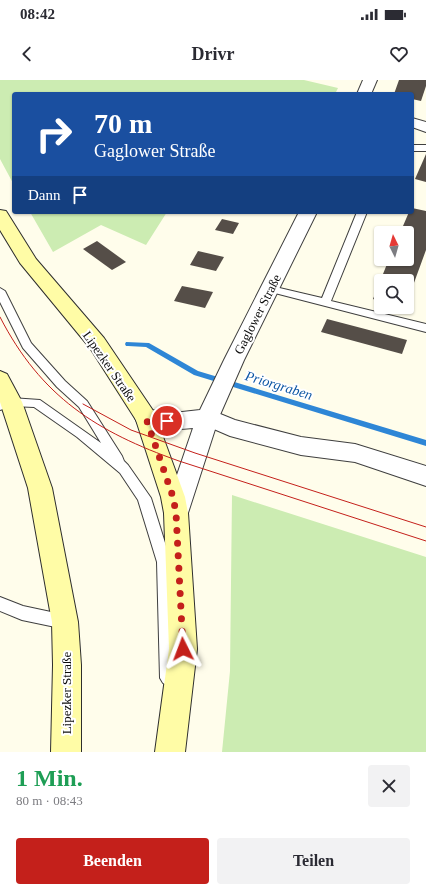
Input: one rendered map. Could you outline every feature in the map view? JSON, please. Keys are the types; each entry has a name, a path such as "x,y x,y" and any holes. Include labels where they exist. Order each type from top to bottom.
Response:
{"main road":[{"name":"Lipezker Straße","path":"0,215 29,263 98,343 146,418 173,497 176,513 183,649 170,751"},
{"name":"Lipezker Straße","path":"0,379 6,404 40,488 65,622 67,665 66,752"}],"street":[{"path":"365,92 370,80"},
{"path":"414,123 426,128"},
{"name":"Gaglower Straße","path":"176,513 191,465 212,409 307,214"},
{"path":"146,418 182,421 212,409 230,426 294,444 355,453 426,476"}],"lane":[{"path":"414,148 426,148"},
{"path":"325,302 361,214"},
{"path":"271,289 377,315 425,324"},
{"path":"0,292 27,346 61,384 84,404 124,470 144,498 164,562 170,751"},
{"path":"6,404 36,403 81,434 124,470"},
{"path":"0,604 22,613 65,622"}],"green space":[{"path":"0,80 304,80 338,88 336,92 12,92 12,181 0,159"},
{"path":"31,214 166,214 146,245 101,225 53,252"},
{"path":"232,495 426,557 426,752 222,752 230,671"}],"building":[{"path":"399,80 426,80 426,86 421,101 414,99 414,92 395,92"},
{"path":"426,154 426,182 415,179"},
{"path":"414,208 426,211 426,250 414,283 414,274 383,274 386,266 414,266 414,226 403,226 408,214 414,214"},
{"path":"222,219 239,223 233,234 215,230"},
{"path":"97,241 126,262 112,270 83,249"},
{"path":"198,251 224,257 216,271 190,265"},
{"path":"182,286 213,292 205,308 174,301"},
{"path":"327,319 407,340 402,354 321,332"}],"waterway":[{"name":"Priorgraben","path":"128,344 147,345 196,373 426,443"}],"tram line":[{"path":"0,317 16,345 34,369 53,390 74,408 97,424 122,438 179,461 426,541"},
{"path":"83,404 131,430 195,453 426,527"}],"route":[{"path":"167,421 146,418 151,437 173,497 176,513 183,649"}]}
